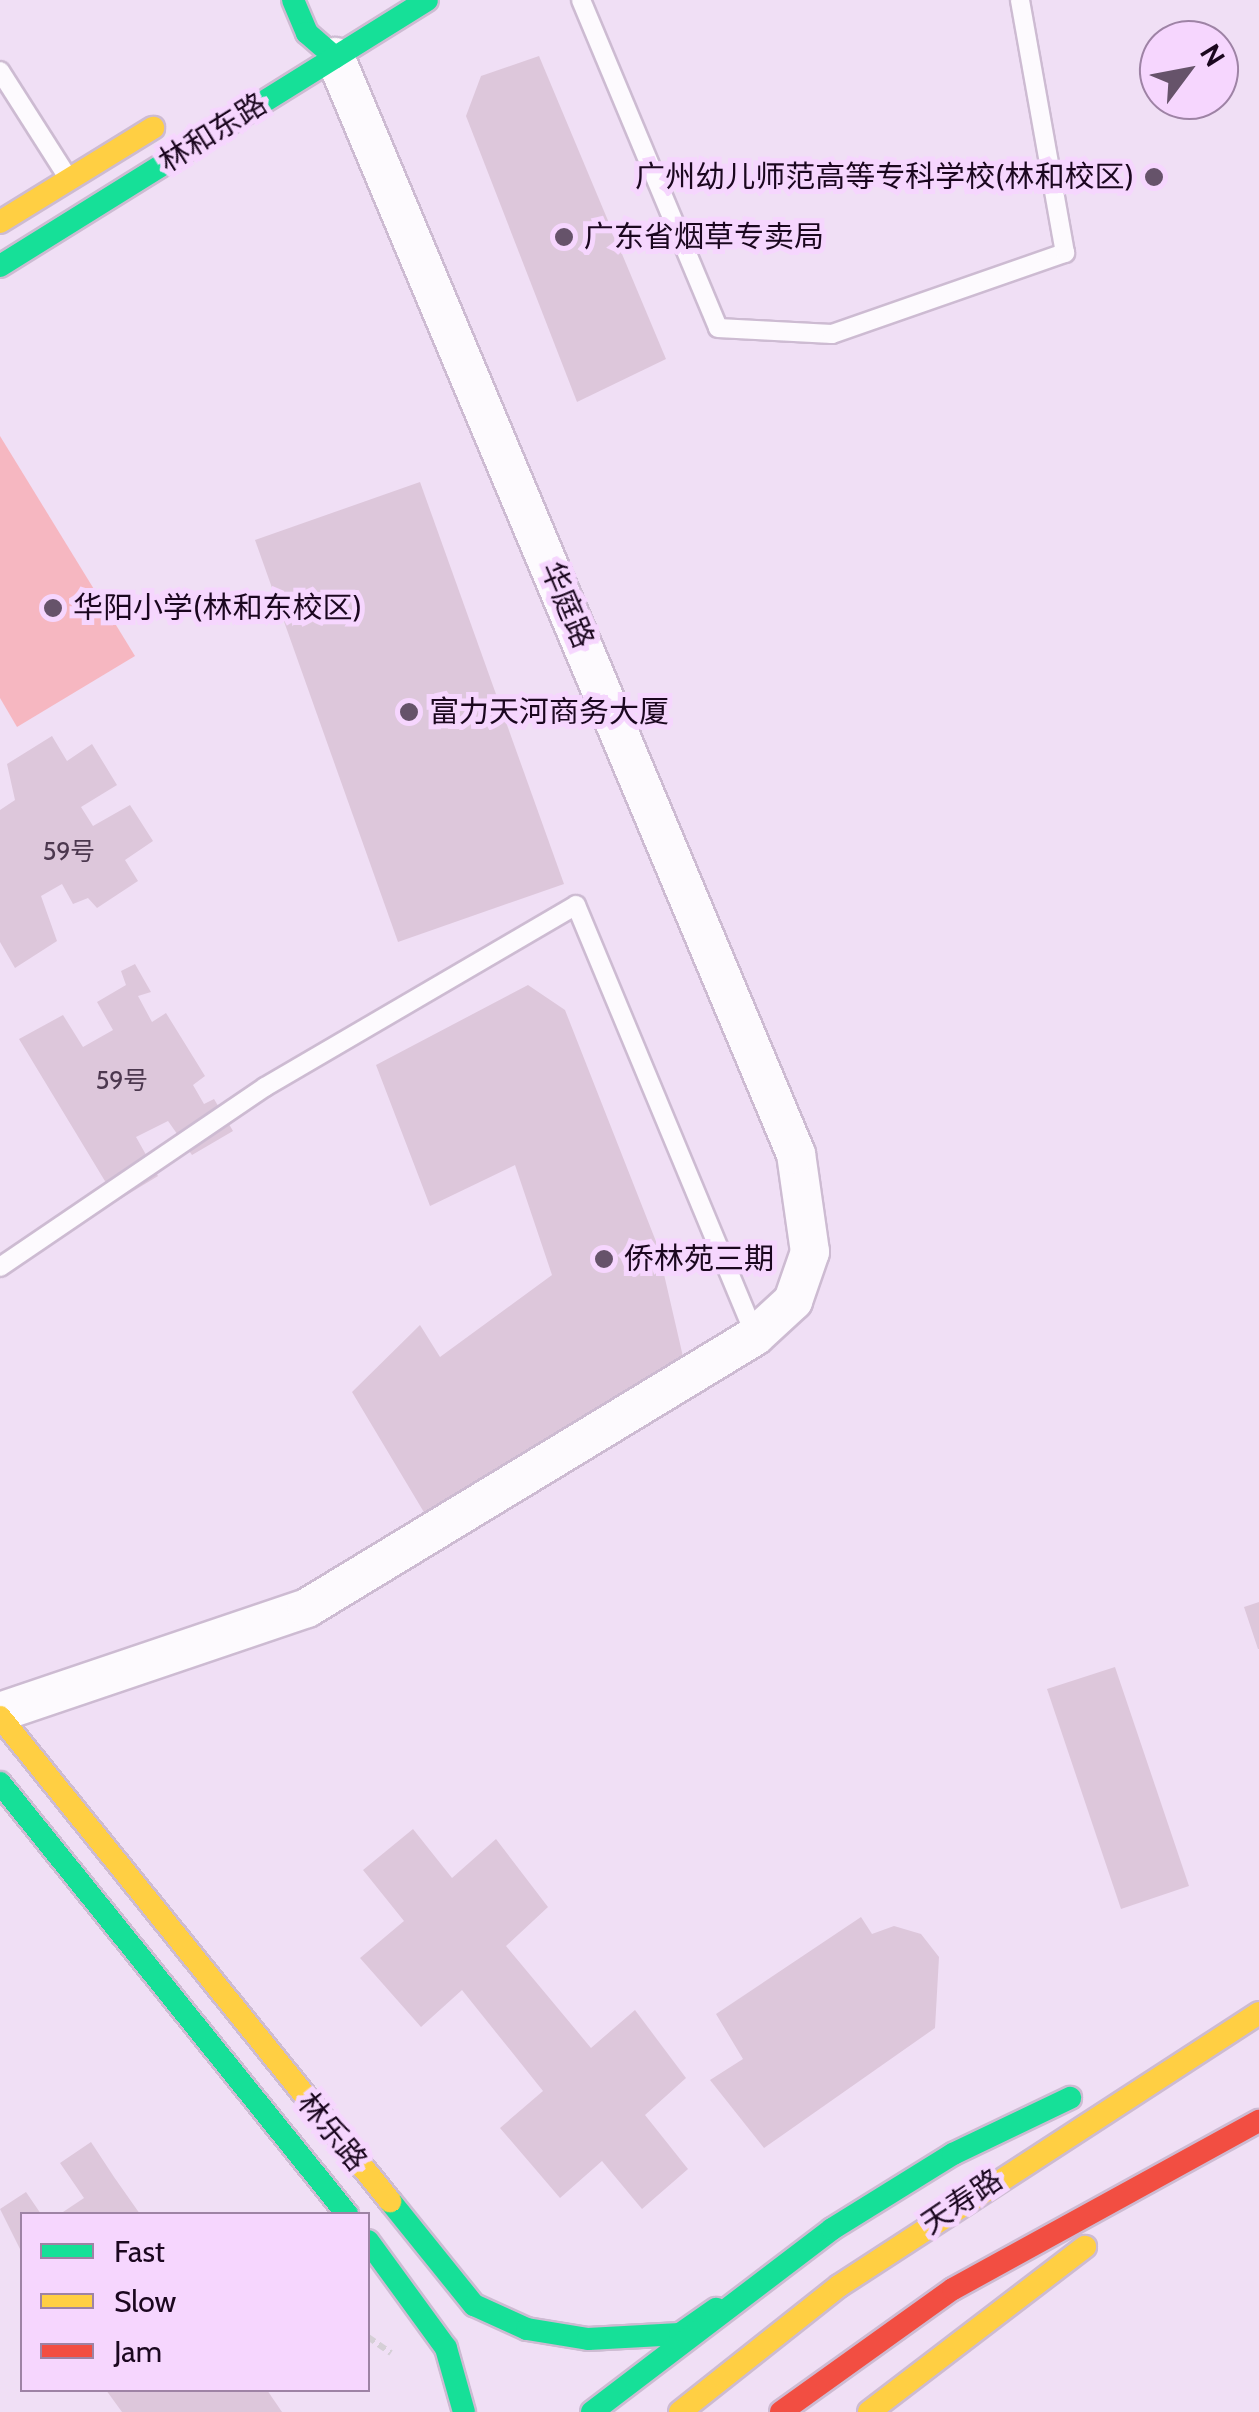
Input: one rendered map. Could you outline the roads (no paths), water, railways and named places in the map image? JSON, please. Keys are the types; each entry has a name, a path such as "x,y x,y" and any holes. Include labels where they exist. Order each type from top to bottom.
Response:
{"main road":[{"path":"293,0 311,44"},
{"name":"林和东路","path":"311,44 427,0"},
{"name":"林和东路","path":"0,266 311,44 336,17 311,44"},
{"name":"林和东路","path":"0,222 176,114"},
{"name":"林乐路","path":"0,1715 474,2305 557,2337 680,2334 758,2280"},
{"name":"林乐路","path":"0,1782 345,2212"},
{"name":"天寿路","path":"680,2412 839,2286 1186,2054 1259,2013"},
{"path":"592,2412 758,2280 996,2131 1186,2054"},
{"path":"781,2412 953,2289 1259,2121"},
{"path":"869,2412 1210,2149"},
{"path":"370,2244 446,2348 464,2412"}],"street":[{"name":"华庭路","path":"0,1715 307,1608 755,1336 793,1301 810,1252 796,1154 311,44"}],"lane":[{"path":"581,0 718,328 832,334 1065,253 1020,0"},
{"path":"0,71 69,180"},
{"path":"0,1267 265,1087 576,905 755,1336"}],"place":[{"name":"广州幼儿师范高等专科学校(林和校区)","path":"1154,177"},
{"name":"广东省烟草专卖局","path":"564,237"},
{"name":"华阳小学(林和东校区)","path":"53,608"},
{"name":"富力天河商务大厦","path":"409,712"},
{"name":"侨林苑三期","path":"604,1259"}]}
